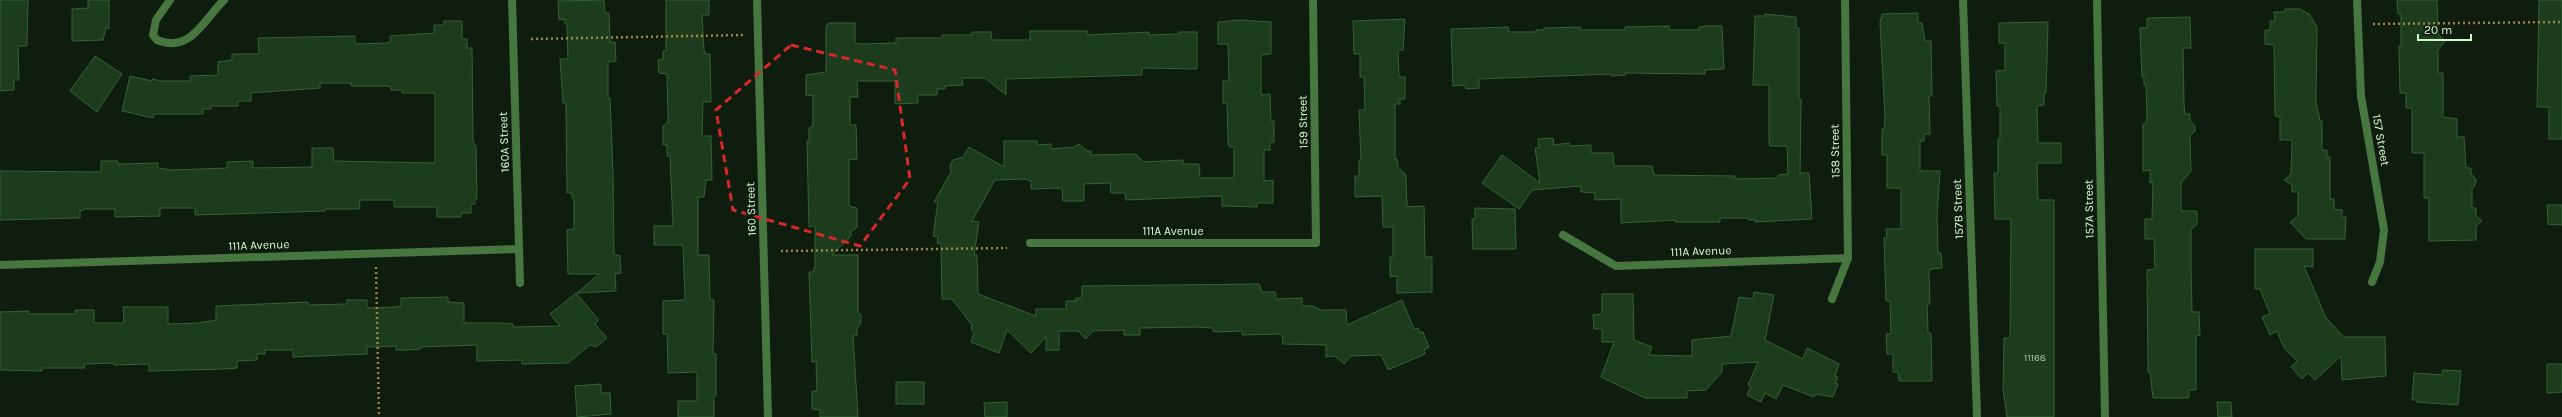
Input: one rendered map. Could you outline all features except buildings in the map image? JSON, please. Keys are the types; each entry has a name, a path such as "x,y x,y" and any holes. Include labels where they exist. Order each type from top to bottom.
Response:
{"street":[{"path":"170,0 156,20 153,35 157,40 172,43 190,39 224,0"},
{"name":"160A Street","path":"512,0 520,284"},
{"name":"160 Street","path":"757,0 768,417"},
{"name":"159 Street","path":"1313,0 1316,243"},
{"name":"158 Street","path":"1832,299 1848,258 1845,0"},
{"name":"157B Street","path":"1963,0 1977,417"},
{"name":"157A Street","path":"2097,0 2105,417"},
{"name":"157 Street","path":"2357,0 2361,96 2384,230 2380,262 2372,282"},
{"name":"111A Avenue","path":"1563,235 1616,266 1848,258"},
{"name":"111A Avenue","path":"1030,243 1316,243"},
{"name":"111A Avenue","path":"0,265 519,249"}],"path":[{"path":"2373,24 2562,22"},
{"path":"531,39 743,35"},
{"path":"781,251 1007,248"},
{"path":"376,266 379,417"}],"highlighted area":[{"path":"791,45 895,70 910,179 860,246 733,210 716,110"}]}
